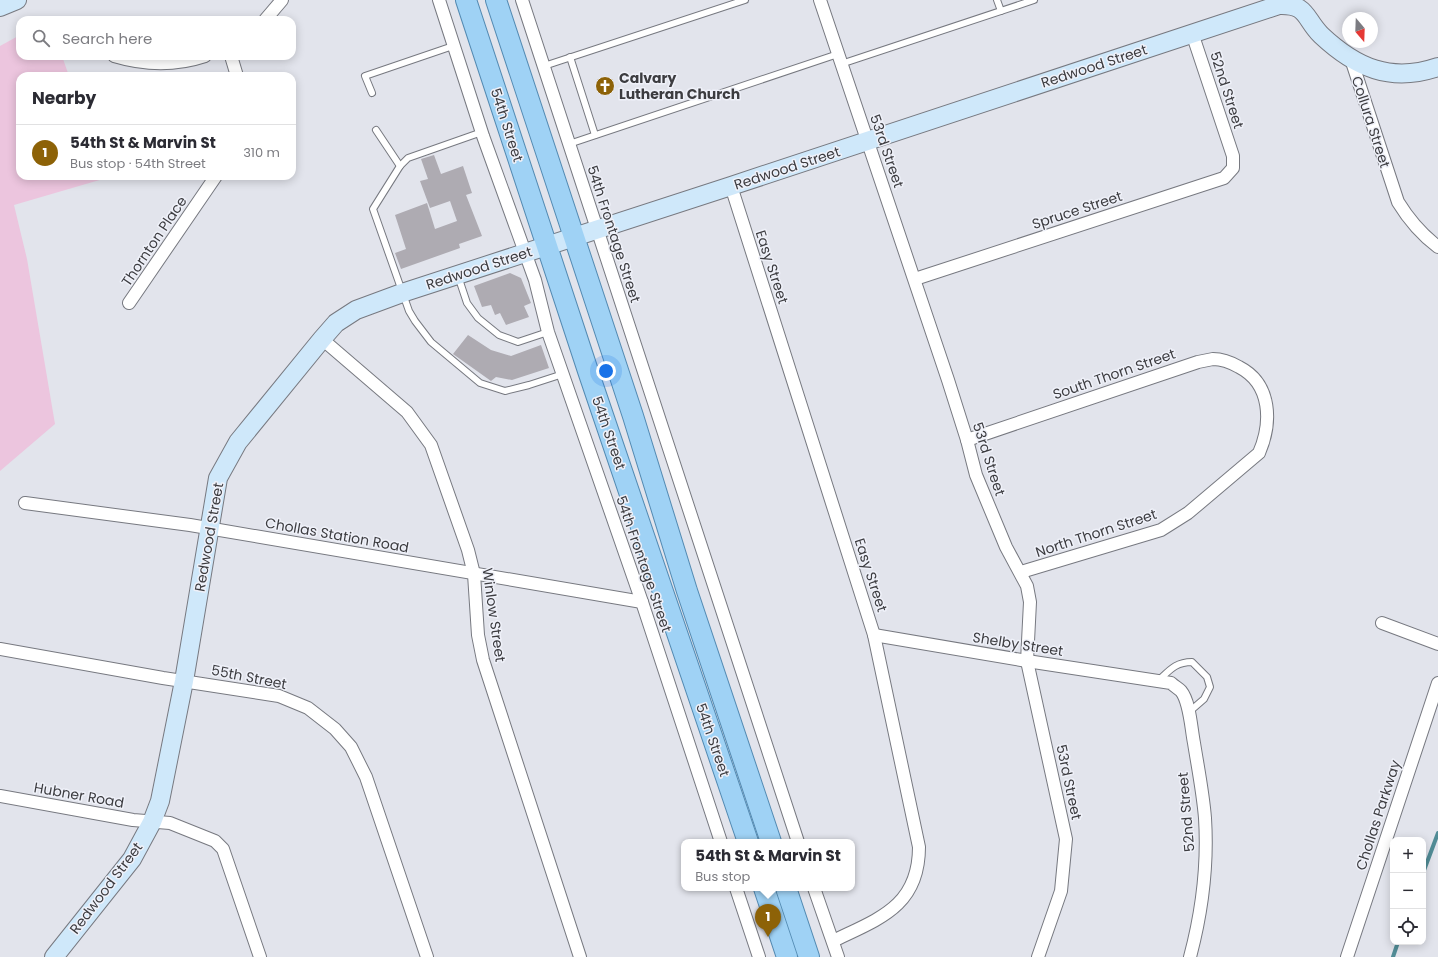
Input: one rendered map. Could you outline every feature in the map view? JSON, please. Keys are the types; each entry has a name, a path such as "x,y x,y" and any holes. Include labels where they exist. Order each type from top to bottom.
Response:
{"main road":[{"name":"54th Street","path":"466,0 588,371 747,839"},
{"name":"54th Street","path":"496,0 631,409 690,598 770,839"},
{"path":"765,891 787,957"},
{"path":"787,891 809,957"}],"street":[{"path":"0,7 16,0"},
{"path":"268,16 282,0"},
{"name":"54th Frontage Street","path":"439,0 482,132 535,280 548,332 642,602 720,839"},
{"name":"54th Frontage Street","path":"522,0 797,839"},
{"name":"53rd Street","path":"820,0 867,142 915,279 967,440 976,475 1006,547 1021,572 1027,586 1030,602 1027,661 1066,838 1061,891 1038,957"},
{"name":"Redwood Street","path":"54,957 132,859 152,822 160,801 184,681 218,478 238,442 336,323 356,310 457,274 526,254 1279,5 1301,5"},
{"name":"Collura Street","path":"1301,5 1320,34 1351,59 1398,202 1408,218 1420,232 1438,247"},
{"name":"52nd Street","path":"1192,33 1233,156"},
{"path":"1351,59 1375,70 1388,72 1415,73 1438,67"},
{"path":"127,60 156,64 194,60"},
{"path":"232,60 236,72"},
{"name":"Spruce Street","path":"915,279 1224,178 1233,168 1233,156"},
{"name":"Thornton Place","path":"129,303 213,180"},
{"name":"Easy Street","path":"731,186 874,635 918,837 919,858 915,878 904,898 886,914 833,941"},
{"name":"Winlow Street","path":"322,340 407,412 431,445 468,550 474,574 478,635 483,660 580,957"},
{"name":"South Thorn Street","path":"967,440 1198,362 1214,359 1234,364 1250,375 1263,390"},
{"name":"North Thorn Street","path":"1021,572 1161,530 1188,512 1259,453 1264,441 1268,420 1263,390"},
{"name":"Chollas Station Road","path":"25,503 210,528 642,602"},
{"path":"1382,623 1438,644"},
{"name":"Shelby Street","path":"874,635 1157,682"},
{"name":"55th Street","path":"0,649 279,696 308,708 335,729 351,746 366,777 427,957"},
{"name":"52nd Street","path":"1157,682 1171,683 1180,690 1185,697 1189,712 1203,796 1206,842 1205,872 1200,910 1190,957"},
{"name":"Chollas Parkway","path":"1346,957 1438,683"},
{"name":"Hubner Road","path":"0,796 133,820 170,824 215,841 223,849 260,957"},
{"path":"737,891 759,957"},
{"path":"815,891 838,957"}],"lane":[{"path":"544,66 744,0"},
{"path":"997,0 1001,11"},
{"path":"569,144 1034,0"},
{"path":"372,94 365,76 453,46"},
{"path":"570,57 595,135"},
{"path":"376,130 400,166"},
{"path":"482,132 408,158 400,166 373,209 402,293 415,321 432,342 480,383 505,391 563,374"},
{"path":"457,274 467,303 478,318 500,334 518,342 548,332"},
{"path":"1157,682 1176,664 1192,662 1207,677 1210,687 1204,699 1189,712"}],"shaded area":[{"path":"16,37 16,60 63,60 68,72 16,72 16,180 100,180 14,205 27,259 55,424 0,471 0,46"}],"building":[{"path":"434,155 441,174 463,166 472,193 466,195 482,236 459,244 460,248 401,269 395,253 406,249 395,215 427,203 435,229 457,221 450,201 430,208 420,181 428,179 421,159"},
{"path":"510,273 521,278 531,303 524,306 529,317 506,325 500,313 495,315 491,305 482,307 474,286"},
{"path":"468,335 491,350 511,356 541,345 549,368 512,380 496,377 491,381 453,354"}],"waterway":[{"path":"1426,865 1438,833"},
{"path":"1393,957 1397,945"}],"place":[{"name":"Calvary Lutheran Church","path":"605,86"},
{"name":"54th St & Marvin St","path":"768,937"}]}
